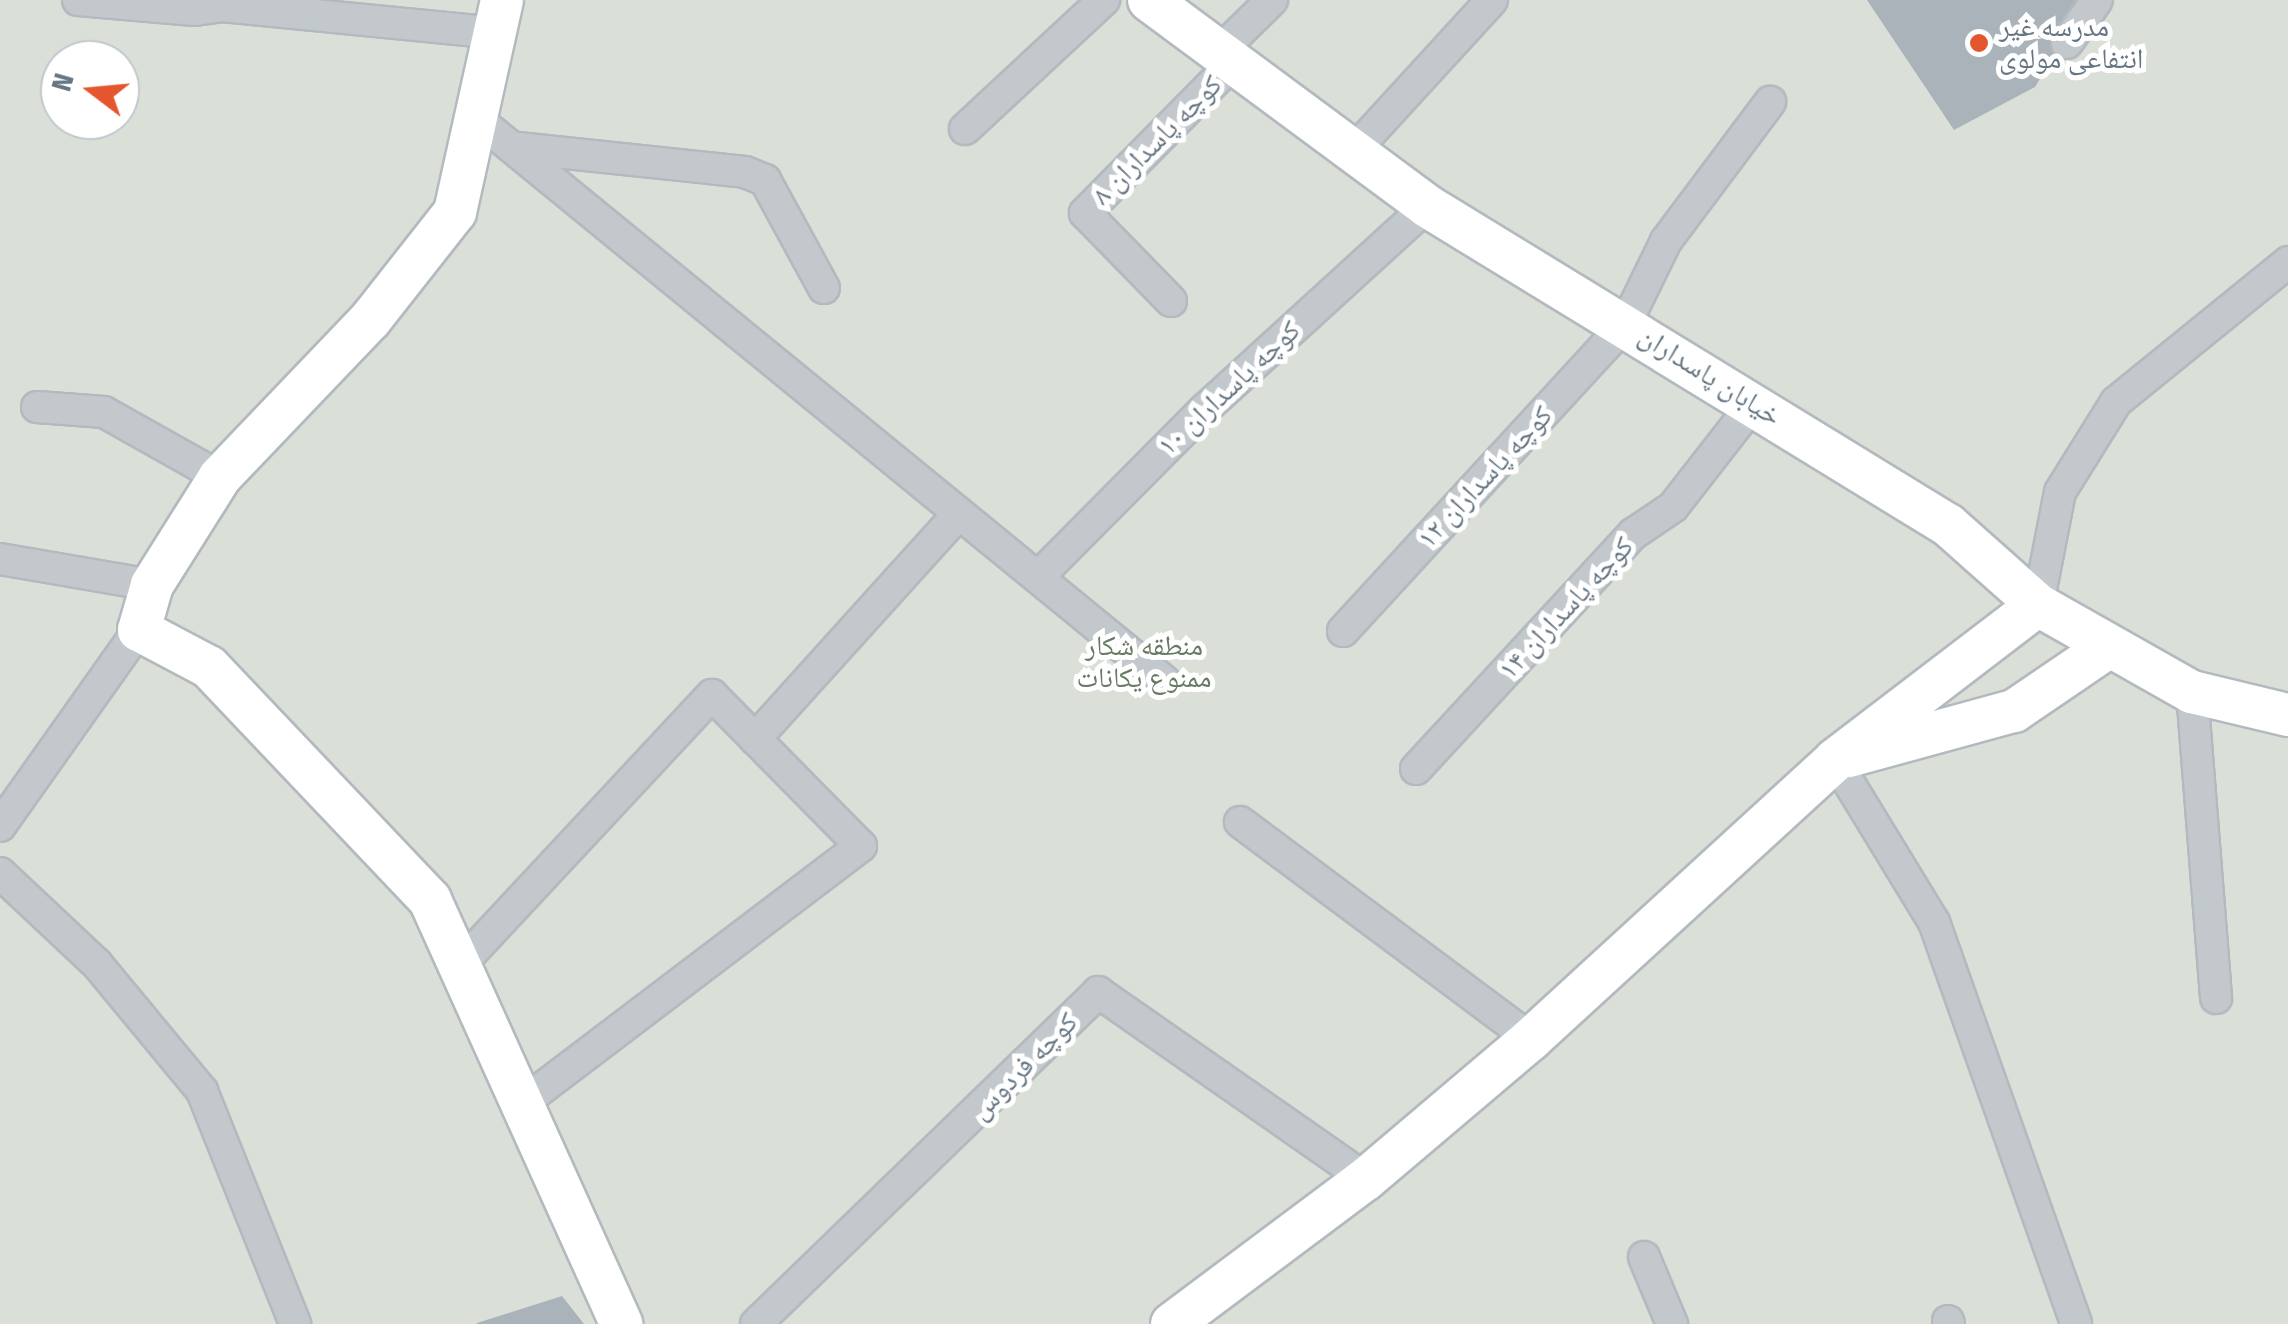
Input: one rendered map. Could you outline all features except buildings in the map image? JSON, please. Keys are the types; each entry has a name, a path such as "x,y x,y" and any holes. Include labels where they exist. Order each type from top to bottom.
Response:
{"street":[{"path":"0,826 138,630 152,585 220,477 370,320 455,212 499,17 222,6 194,10 78,0"},
{"path":"965,129 1104,0"},
{"name":"خیابان پاسداران","path":"1148,0 1350,155 1427,206 1626,322 1948,525 2038,605 2192,692 2288,715"},
{"path":"1225,58 1272,0"},
{"path":"1350,155 1492,0"},
{"path":"2066,44 2097,0"},
{"name":"کوچه پاسداران ۸","path":"1171,301 1085,213 1225,58"},
{"name":"کوچه پاسداران ۱۲","path":"1343,631 1626,322 1666,241 1770,102"},
{"path":"478,119 1164,682"},
{"path":"518,148 744,172 765,180 824,288"},
{"name":"کوچه پاسداران ۱۰","path":"1038,577 1205,408 1427,206"},
{"path":"1172,1324 1366,1178 1531,1039 1834,760 2038,605 2060,492 2116,402 2288,262"},
{"name":"کوچه پاسداران ۱۴","path":"1416,769 1632,534 1674,507 1754,404"},
{"path":"38,407 104,412 220,477"},
{"path":"756,739 960,513"},
{"path":"0,558 152,585"},
{"path":"138,630 209,667 430,900 621,1324"},
{"path":"1834,760 2014,711 2108,647"},
{"path":"2192,692 2216,998"},
{"path":"458,966 712,695 861,846 524,1102"},
{"path":"1834,760 1934,922 2076,1324"},
{"path":"1240,822 1531,1039"},
{"path":"0,873 97,964 202,1091 295,1324"},
{"name":"کوچه فردوس","path":"756,1324 1098,992 1366,1178"},
{"path":"1644,1257 1672,1324"}],"green space":[{"name":"منطقه شکار ممنوع یکانات","path":"0,0 2288,0 2288,1324 0,1324"}],"place":[{"name":"مدرسه غیر انتفاعی مولوی","path":"1979,43"}]}
